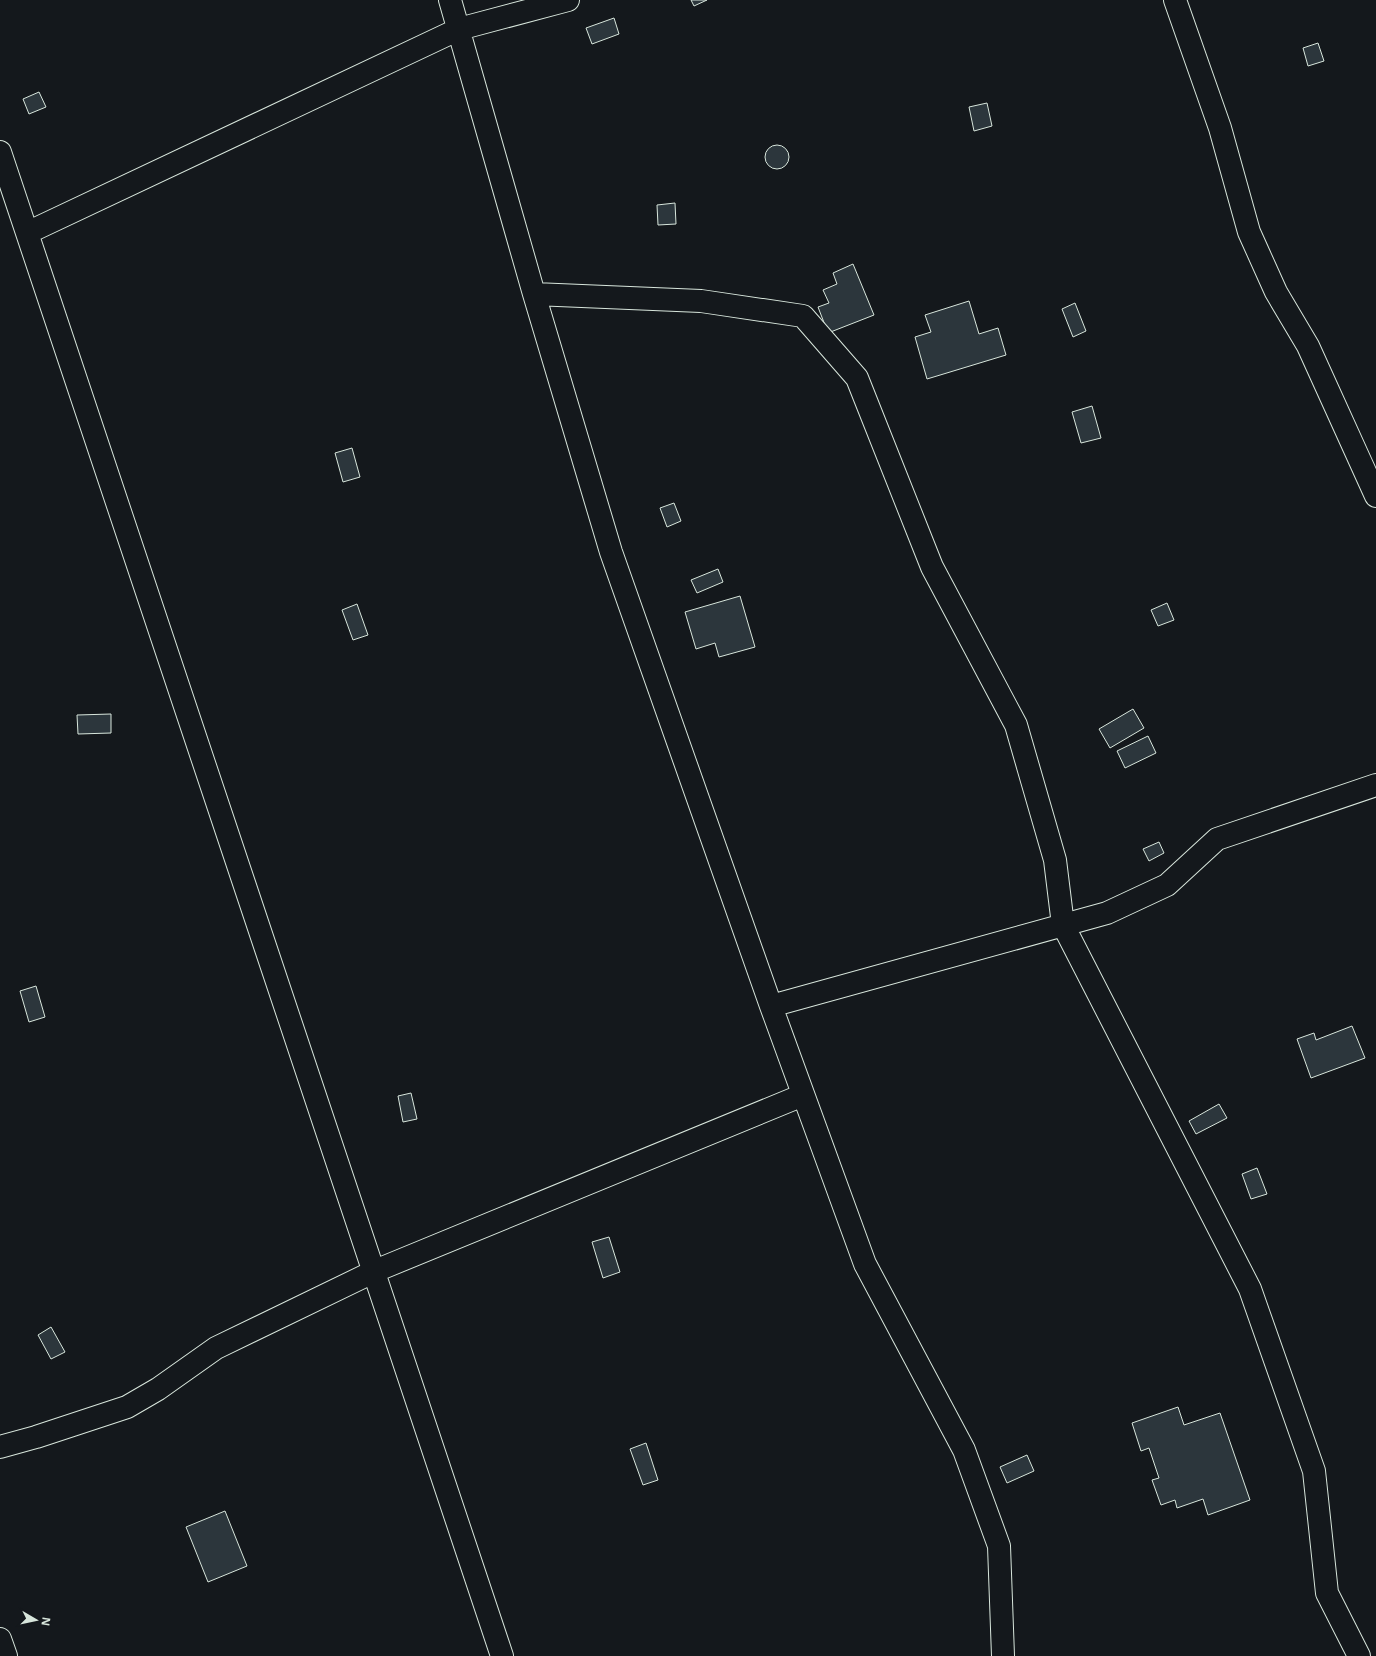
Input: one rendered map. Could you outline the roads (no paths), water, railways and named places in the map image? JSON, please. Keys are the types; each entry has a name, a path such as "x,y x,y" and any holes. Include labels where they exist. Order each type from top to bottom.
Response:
{"street":[{"path":"450,0 534,294 611,552 770,1006 864,1264 964,1450 999,1546 1003,1656"},
{"path":"27,233 458,29 568,0"},
{"path":"1175,0 1220,128 1249,232 1276,292 1308,346 1376,496"},
{"path":"0,152 375,1271 502,1656"},
{"path":"534,294 701,301 803,316 857,378 932,567 1016,725 1055,860 1063,925 1250,1289 1314,1471 1327,1593 1359,1656"},
{"path":"770,1006 1107,913 1167,885 1217,839 1376,785"},
{"path":"0,1447 36,1437 127,1407 158,1390 216,1348 375,1271 803,1095"},
{"path":"0,1640 6,1656"}]}
